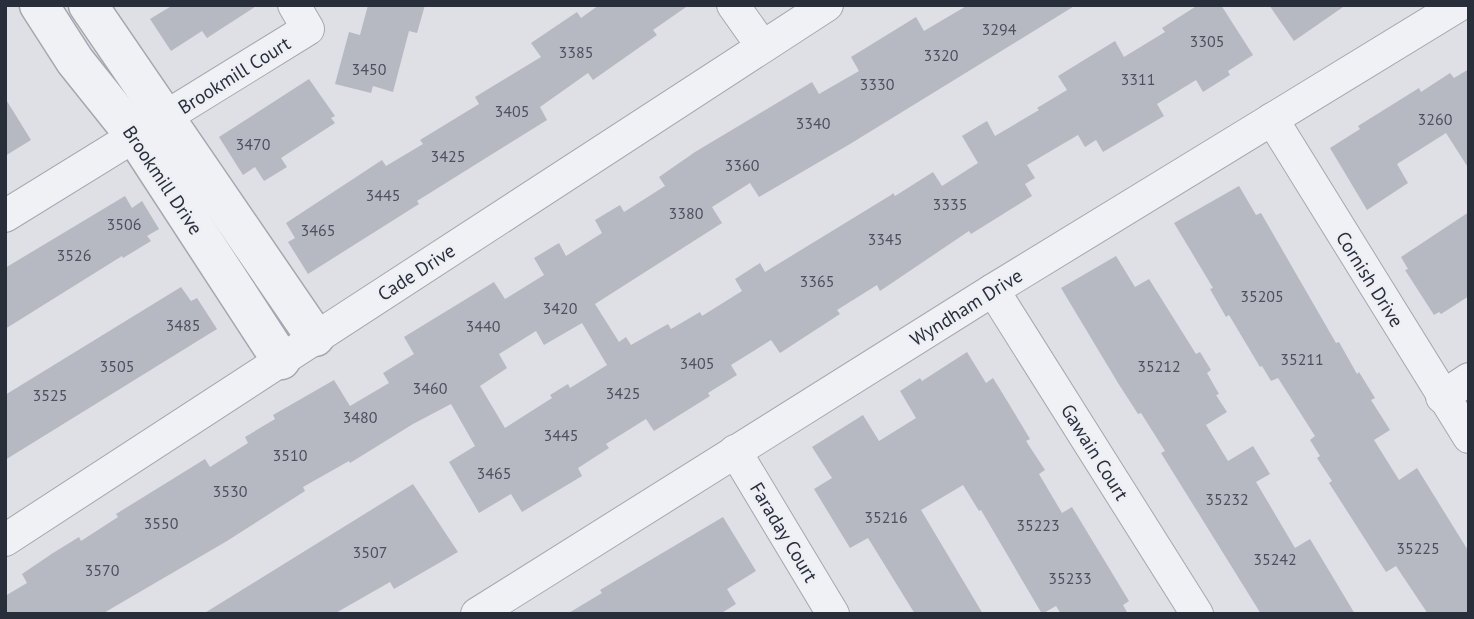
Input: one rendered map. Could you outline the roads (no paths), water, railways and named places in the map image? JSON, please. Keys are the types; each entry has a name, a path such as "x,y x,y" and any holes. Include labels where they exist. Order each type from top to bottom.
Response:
{"street":[{"name":"Brookmill Drive","path":"39,5 75,61 151,127 315,337"},
{"name":"Brookmill Drive","path":"88,5 151,127 282,359"},
{"name":"Brookmill Court","path":"151,127 309,29 294,5"},
{"path":"733,5 762,46"},
{"name":"Cade Drive","path":"5,540 827,5"},
{"name":"Wyndham Drive","path":"477,614 993,290 1272,119 1441,10"},
{"name":"Cornish Drive","path":"1272,119 1469,437"},
{"path":"5,216 151,127"},
{"name":"Gawain Court","path":"993,290 1197,614"},
{"path":"1442,397 1469,379"},
{"name":"Faraday Court","path":"735,451 833,614"}]}
